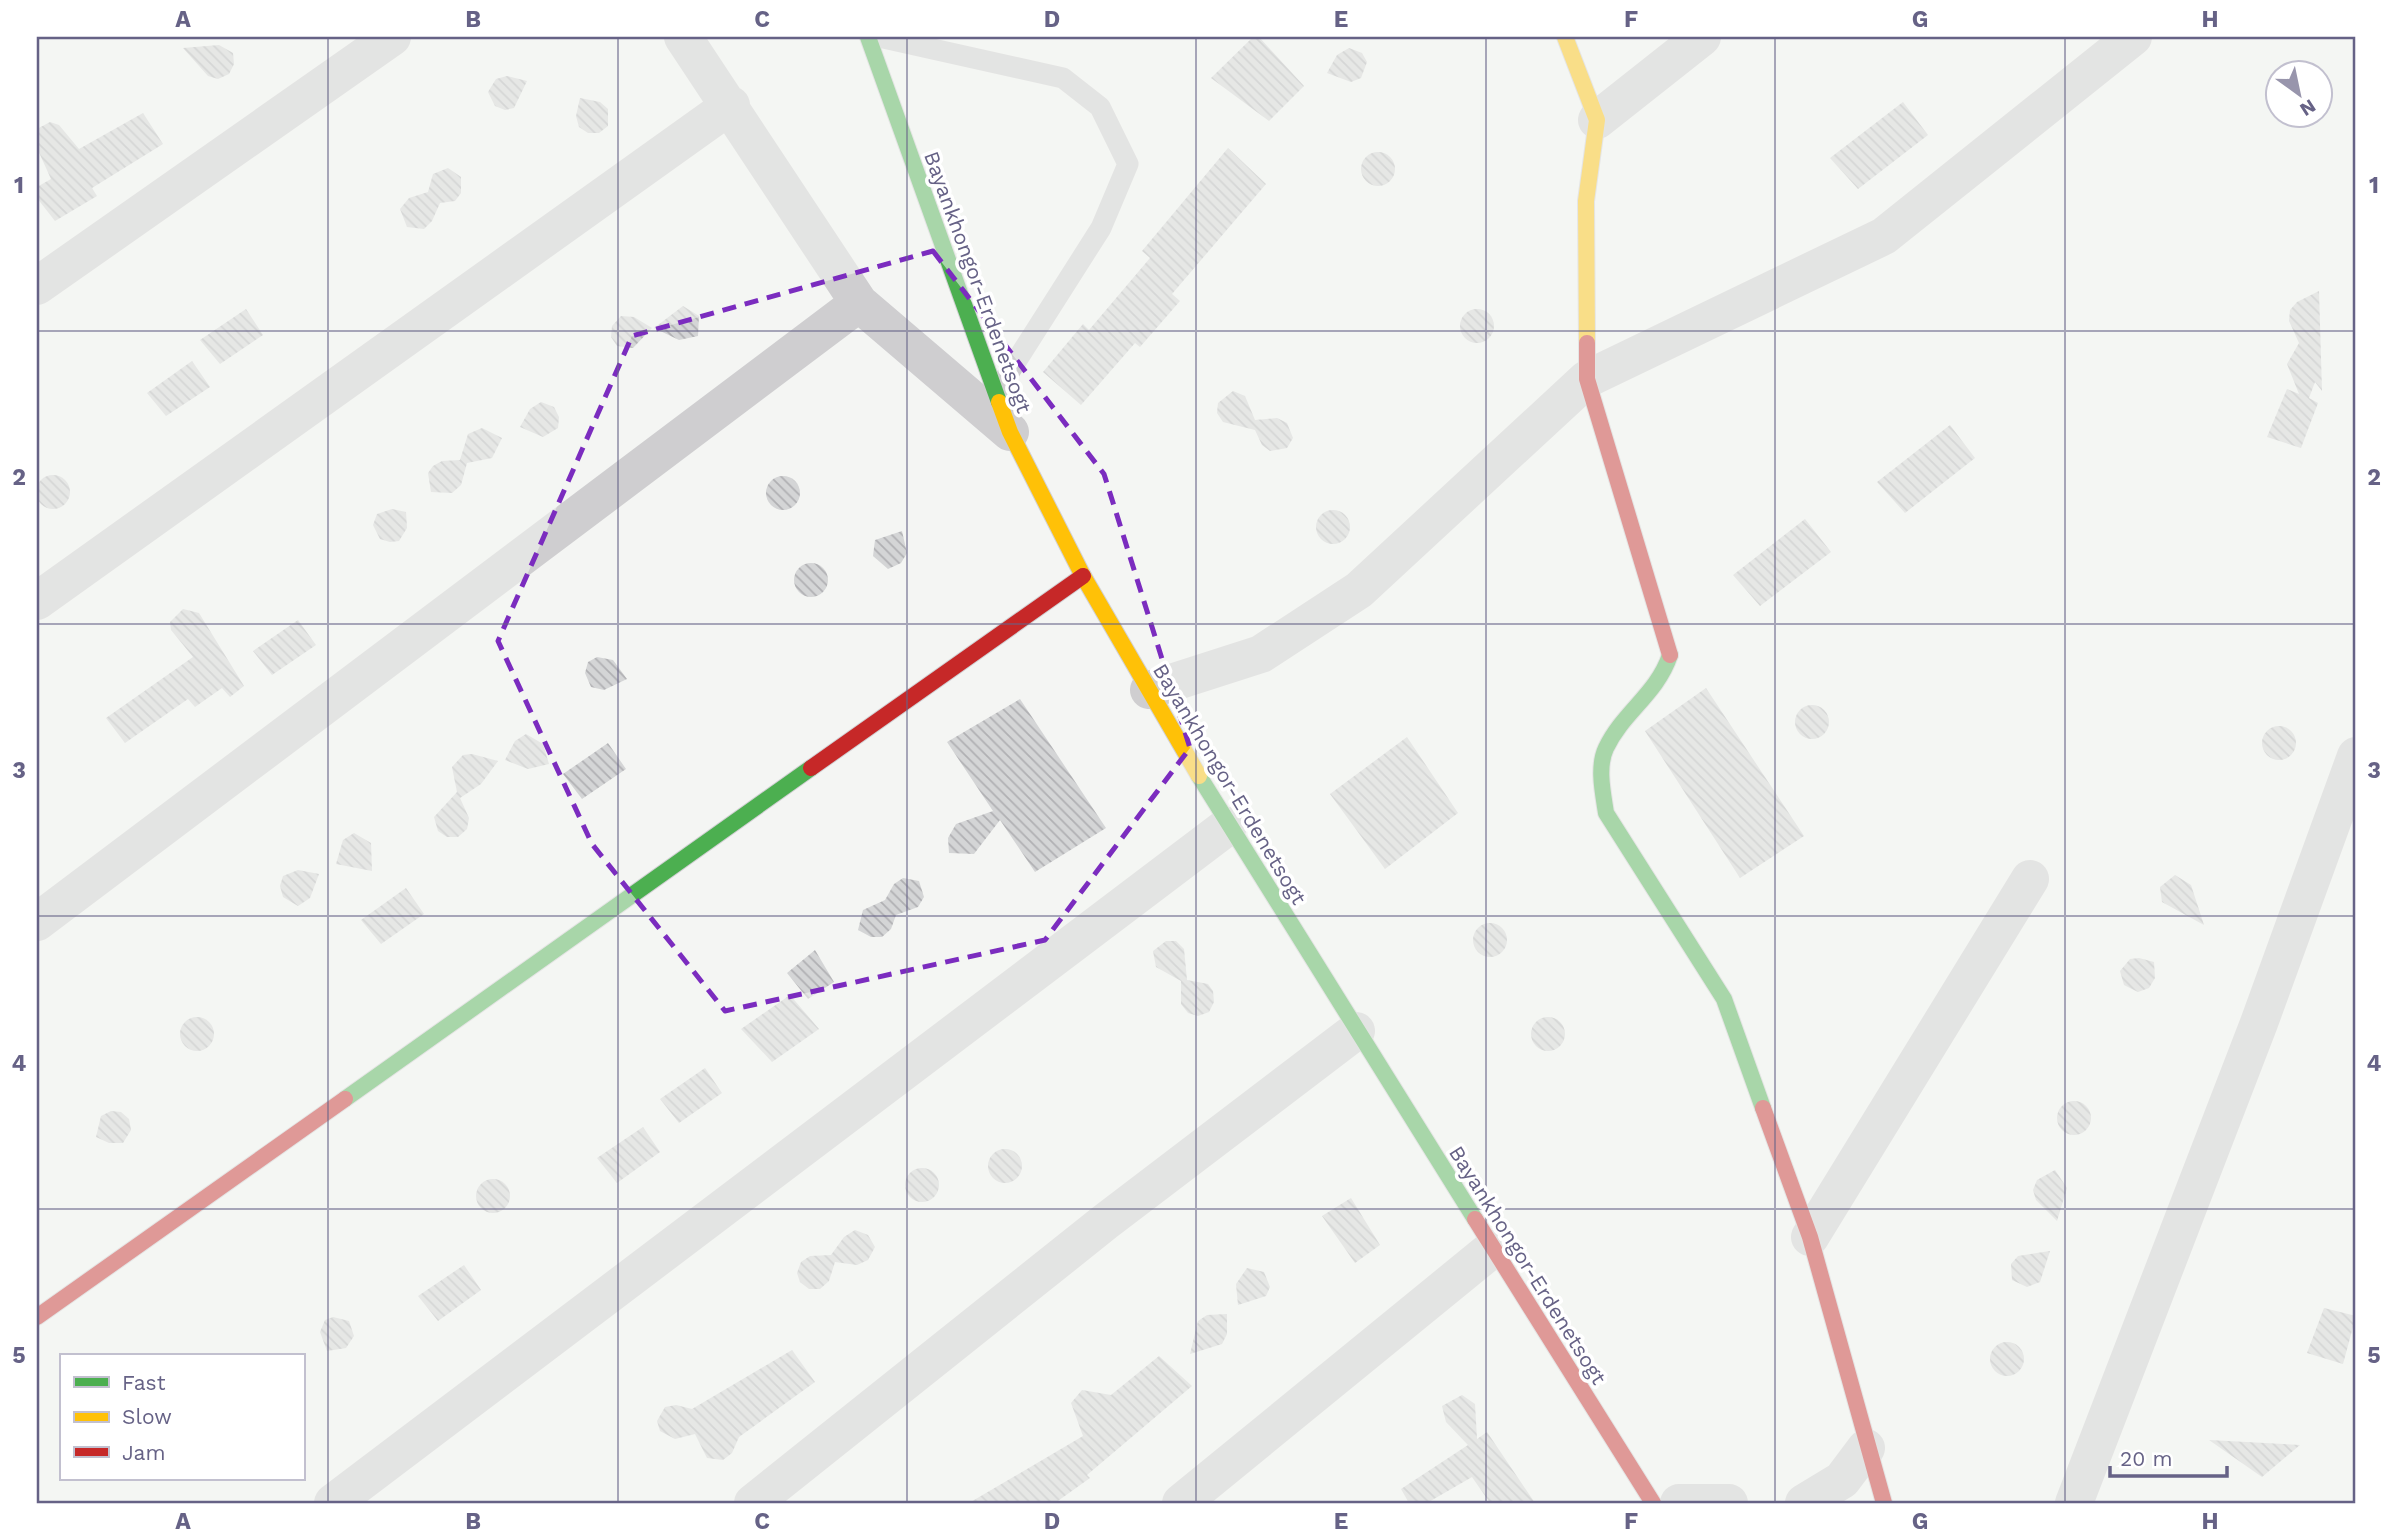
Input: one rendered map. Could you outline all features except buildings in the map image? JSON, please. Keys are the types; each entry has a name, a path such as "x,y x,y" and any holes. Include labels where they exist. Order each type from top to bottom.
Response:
{"street":[{"path":"37,286 392,37"},
{"path":"683,37 731,105 859,303 1010,432"},
{"name":"Bayankhongor-Erdenetsogt","path":"868,37 1010,432 1083,576 1228,826 1653,1503"},
{"path":"1566,37 1597,120 1586,201 1587,379 1671,651 1663,676 1631,712 1605,750 1601,784 1606,813 1724,999 1810,1237 1866,1448 1884,1503"},
{"path":"1597,120 1702,37"},
{"path":"1149,690 1261,654 1359,590 1587,379 1884,236 2133,37"},
{"path":"37,601 731,105"},
{"path":"37,922 859,303"},
{"path":"37,1317 1083,576"},
{"path":"2074,1503 2259,1023 2356,756"},
{"path":"333,1503 1228,826"},
{"path":"1810,1237 2030,878"},
{"path":"753,1503 1105,1222 1356,1031"},
{"path":"1181,1503 1492,1249"},
{"path":"1804,1503 1842,1480 1866,1448"},
{"path":"1679,1503 1729,1503"}],"lane":[{"path":"878,37 1063,78 1100,107 1128,164 1101,228 996,393"}],"highlighted area":[{"path":"933,251 1104,474 1190,748 1045,940 725,1011 592,844 498,641 632,336"}],"traffic: fast":[{"path":"868,37 999,402"},
{"path":"1670,655 1657,681 1621,724 1603,755 1601,772 1606,813 1724,999 1763,1108"},
{"path":"345,1099 811,768"},
{"path":"1199,776 1475,1219"}],"traffic: slow":[{"path":"1565,37 1597,120 1586,201 1587,343"},
{"path":"999,402 1010,432 1083,576 1199,776"}],"traffic: jam":[{"path":"1587,343 1587,379 1670,655"},
{"path":"811,768 1083,576"},
{"path":"37,1317 345,1099"},
{"path":"1763,1108 1810,1237 1884,1503"},
{"path":"1475,1219 1653,1503"}]}
